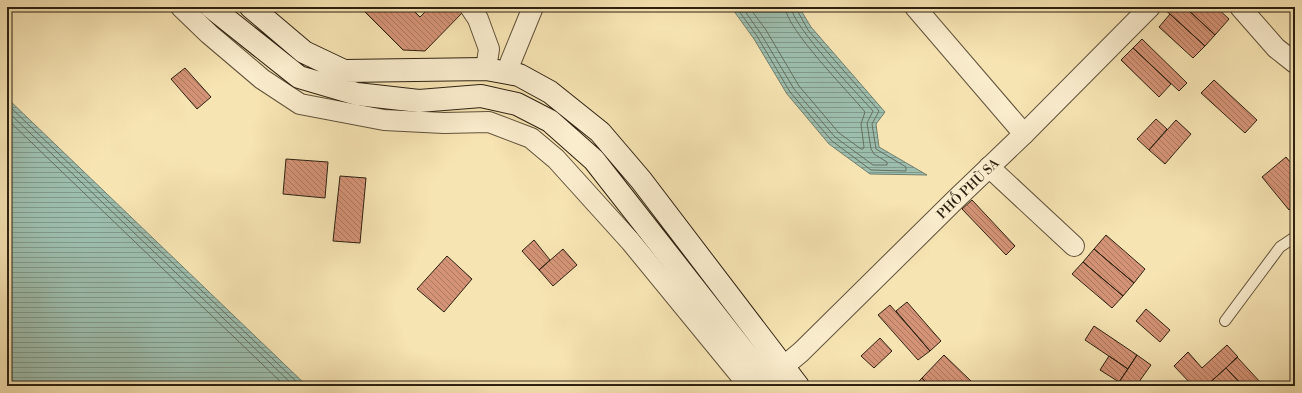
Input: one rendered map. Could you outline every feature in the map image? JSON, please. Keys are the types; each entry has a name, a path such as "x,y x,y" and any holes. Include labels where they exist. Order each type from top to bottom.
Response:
{"main road":[{"path":"211,7 299,77 357,94 419,101 481,96 517,104 550,121 594,160 771,386"},
{"path":"251,7 304,52 344,71 496,71 519,75 550,92 600,132 641,180 798,386"}],"street":[{"path":"181,7 209,34 262,79 300,104 384,120 444,123 488,122 531,138 556,159 631,242 749,386"},
{"path":"470,7 478,19 496,71"},
{"path":"496,71 533,7"},
{"path":"915,7 1024,134"},
{"name":"PHỐ PHÙ SA","path":"783,367 801,352 1024,134 1150,7"},
{"path":"1240,7 1276,48 1295,63"},
{"path":"989,167 1074,246"}],"lane":[{"path":"1226,321 1280,247 1295,237"}],"water":[{"path":"731,7 799,7 811,27 885,112 876,124 879,147 927,175 870,174 829,144 787,94 754,39"},
{"path":"7,98 307,386 7,386"}],"building":[{"path":"360,7 410,7 420,17 430,7 458,7 463,12 425,51 403,50"},
{"path":"1162,7 1185,7 1215,35 1205,46"},
{"path":"1185,7 1216,7 1229,19 1215,35"},
{"path":"1170,14 1205,46 1193,58 1159,27"},
{"path":"1142,39 1187,83 1179,91 1133,48"},
{"path":"1133,48 1171,84 1159,97 1121,60"},
{"path":"185,68 211,97 197,109 171,79"},
{"path":"1214,80 1257,120 1245,133 1201,93"},
{"path":"1156,119 1167,129 1149,150 1137,139"},
{"path":"1176,120 1191,134 1165,164 1149,150"},
{"path":"1286,157 1295,168 1295,205 1289,210 1262,177"},
{"path":"286,159 328,162 325,198 283,194"},
{"path":"340,176 366,178 360,243 333,241"},
{"path":"972,200 1015,246 1006,255 962,209"},
{"path":"1106,235 1145,269 1134,283 1094,249"},
{"path":"534,240 550,260 539,270 522,251"},
{"path":"563,249 577,265 553,286 539,270"},
{"path":"1094,249 1134,283 1123,296 1083,262"},
{"path":"447,256 472,279 444,312 417,289"},
{"path":"1083,262 1123,296 1112,308 1072,274"},
{"path":"907,302 941,341 930,351 896,311"},
{"path":"890,305 930,351 918,360 878,315"},
{"path":"1146,309 1170,330 1160,342 1136,321"},
{"path":"1094,326 1137,355 1128,369 1085,340"},
{"path":"880,338 892,351 874,368 861,356"},
{"path":"1227,345 1238,357 1206,386 1193,386 1174,366 1188,352 1202,368"},
{"path":"944,355 971,381 966,386 929,386 922,378"},
{"path":"1137,355 1151,365 1136,386 1124,386 1119,382"},
{"path":"1109,356 1128,369 1119,382 1100,370"},
{"path":"1237,357 1261,383 1257,386 1243,386 1226,368"},
{"path":"1226,368 1243,386 1206,386"},
{"path":"922,378 929,386 914,386"}]}
